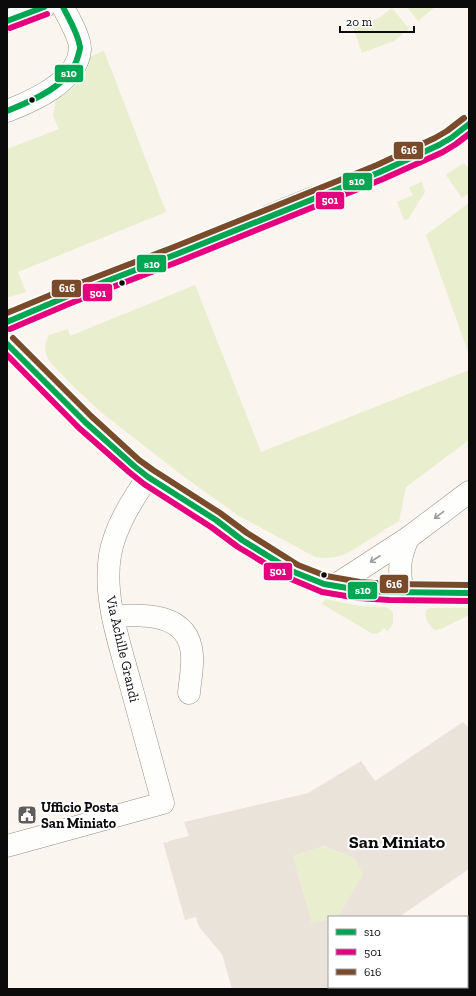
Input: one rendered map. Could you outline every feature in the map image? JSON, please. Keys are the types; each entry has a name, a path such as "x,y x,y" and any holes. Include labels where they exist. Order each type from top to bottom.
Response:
{"street":[{"path":"7,21 44,7"},
{"path":"7,111 35,99 56,86 71,71 77,61 80,50 79,43 63,7"},
{"path":"380,172 429,150 450,138"},
{"path":"269,216 313,198"},
{"path":"7,322 189,248"},
{"path":"7,344 85,422 134,466 148,477 216,520 242,540 294,572 314,581 334,586 373,591 469,593"},
{"name":"Via Achille Grandi","path":"7,846 163,803 113,616 108,578 110,555 113,544 125,514 148,477"},
{"path":"334,586 408,538 469,492"},
{"path":"404,592 400,576 400,566 403,549 408,538"},
{"path":"113,616 135,615 159,618 174,624 182,630 191,647 192,656 189,693"}],"green space":[{"path":"407,7 435,7 418,21"},
{"path":"392,8 409,29 394,41 362,53 353,27 379,18"},
{"path":"104,51 166,212 18,272 26,292 7,297 7,149 59,129 53,116 56,99 69,91 79,82 86,72 90,57"},
{"path":"464,163 469,169 469,193 462,198 446,175"},
{"path":"422,182 425,192 408,219 404,220 397,202 413,195 409,187"},
{"path":"469,203 469,354 426,235"},
{"path":"195,285 261,452 469,370 469,440 406,487 399,521 346,554 325,558 315,557 239,516 179,473 102,413 51,363 47,357 45,349 49,335 68,329 70,336"},
{"path":"325,599 359,606 385,607 390,609 393,613 393,623 388,631 384,628 380,632 373,634 322,604"},
{"path":"469,608 469,615 443,628 435,630 430,626 426,617 427,609"},
{"path":"322,846 354,858 364,874 339,916 328,916 328,919 312,923 293,856"}],"shaded area":[{"path":"463,722 469,728 469,869 400,916 339,916 363,874 354,858 323,846 293,856 312,923 328,919 328,988 337,989 232,989 222,954 199,927 196,917 185,920 163,842 166,843 189,836 184,822 308,793 361,761 375,781"}],"tunnel":[{"path":"451,138 469,124"},
{"path":"313,198 380,172"},
{"path":"189,249 269,216"}],"transit line":[{"name":"s10","path":"7,21 44,7"},
{"name":"s10","path":"7,111 49,91 59,84 74,66 80,47 75,31 63,7"},
{"name":"501","path":"10,28 47,14"},
{"name":"616","path":"7,313 377,165 435,138 464,118"},
{"name":"s10","path":"7,322 68,296 177,254 380,172 439,145 469,124"},
{"name":"501","path":"10,329 71,303 180,261 383,179 443,152 469,134"},
{"name":"616","path":"13,338 91,416 139,460 220,513 247,533 298,565 326,576 360,582 389,584 469,585"},
{"name":"s10","path":"7,344 85,422 134,466 148,477 216,520 242,540 294,572 324,584 359,590 469,593"},
{"name":"501","path":"7,355 79,428 144,484 211,527 238,547 291,579 322,592 358,598 469,601"}],"place":[{"name":"Ufficio Posta San Miniato","path":"27,815"}],"district":[{"name":"San Miniato","path":"397,842"}]}
